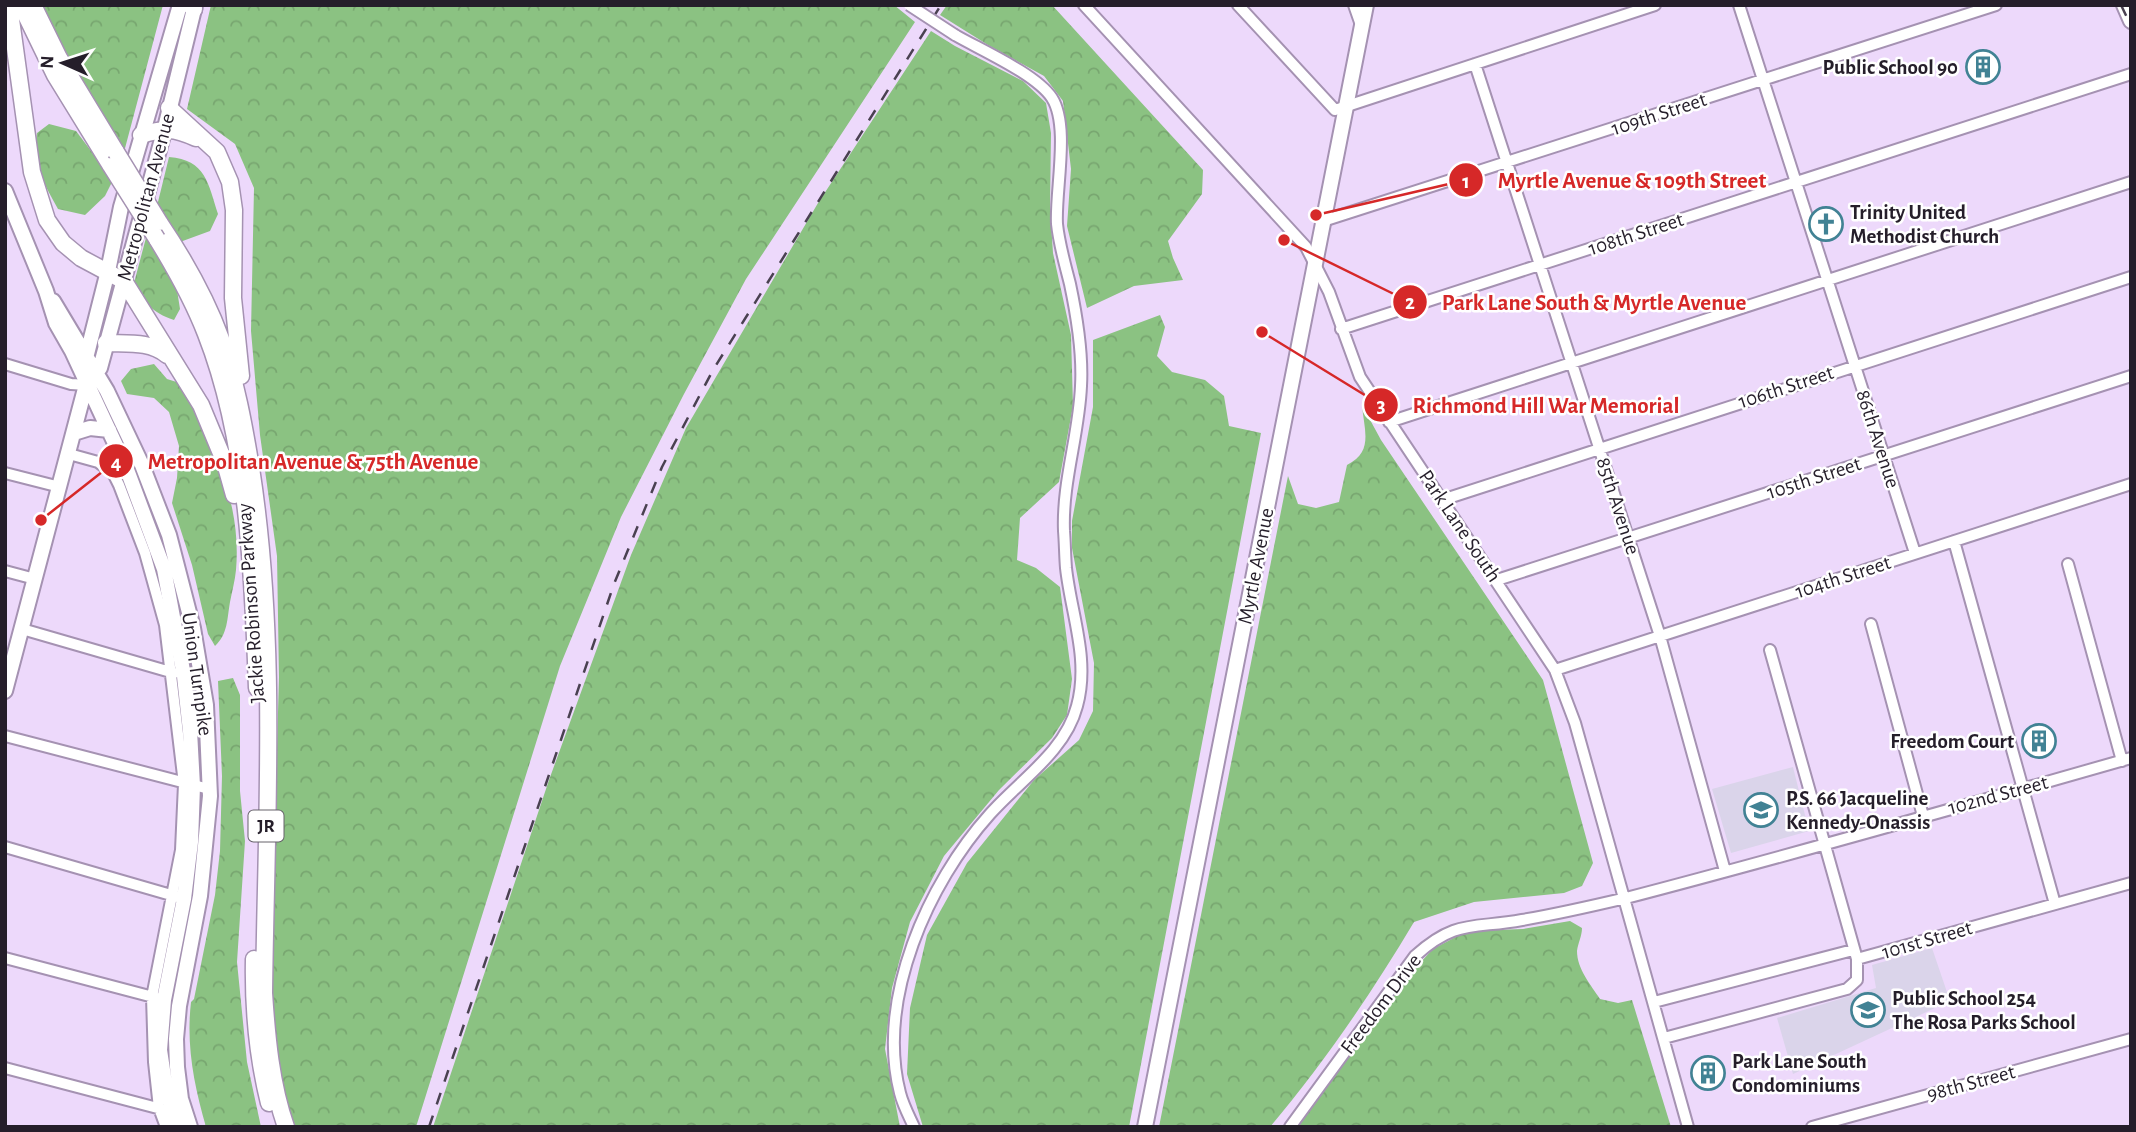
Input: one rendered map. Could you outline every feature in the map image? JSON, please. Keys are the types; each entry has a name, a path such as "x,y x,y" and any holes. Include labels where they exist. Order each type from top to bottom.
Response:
{"highway":[{"path":"9,5 30,161 43,212 63,243 93,266 124,281 208,420 229,475 240,527 256,637"},
{"name":"Jackie Robinson Parkway","path":"21,5 50,66 158,231 197,311 224,391 246,521 256,637 260,744 253,998 259,1064 275,1127"},
{"name":"Jackie Robinson Parkway","path":"33,5 113,159"},
{"path":"169,108 217,152 223,162 233,202 233,298 237,348 246,404 243,427"},
{"path":"141,135 165,128 180,131 208,143"},
{"name":"Jackie Robinson Parkway","path":"158,231 185,262 217,329 231,370 259,528 268,653 266,1014 279,1108 286,1127"},
{"path":"108,335 161,350 175,363"}],"main road":[{"name":"Myrtle Avenue","path":"1145,1127 1366,5"},
{"path":"2124,5 2131,22"},
{"name":"Metropolitan Avenue","path":"5,691 74,433 124,281 165,128 190,6"},
{"name":"Metropolitan Avenue","path":"92,379 85,355 108,271 121,207 141,135 190,6"},
{"name":"Union Turnpike","path":"5,191 47,291 56,323 142,465 169,535 193,628 206,705 209,789 200,896 179,1006 177,1067 181,1099 190,1127"},
{"path":"108,271 108,335"},
{"name":"Union Turnpike","path":"47,291 66,318 85,355"},
{"name":"Union Turnpike","path":"92,379 108,430 126,467 164,569 177,674 190,731 188,785 191,842 158,998 165,1110 176,1127"},
{"path":"74,433 90,428 108,430"}],"street":[{"path":"909,5 955,36 1030,78 1053,99 1060,128 1057,227 1079,331 1081,386 1065,488 1064,527 1066,569 1079,638 1082,681 1077,709 1061,740 1040,765 990,814 947,870 907,959 894,1032 900,1095 914,1127"},
{"path":"1238,5 1335,110 1655,5"},
{"path":"1354,5 1362,27"},
{"name":"86th Avenue","path":"1738,5 1915,553"},
{"name":"109th Street","path":"1323,221 1996,5"},
{"name":"Park Lane South","path":"1090,8 1306,247 1329,292 1360,377 1555,670 1574,723 1689,1127"},
{"name":"85th Avenue","path":"1475,64 1660,636 1725,871"},
{"name":"108th Street","path":"1341,329 2131,75"},
{"path":"1389,422 2131,182"},
{"name":"106th Street","path":"1442,500 2131,277"},
{"path":"5,364 71,384 92,379"},
{"name":"105th Street","path":"1497,580 2131,376"},
{"name":"Union Turnpike","path":"69,454 98,462 113,473 120,485 145,553 177,674"},
{"path":"5,473 60,487"},
{"name":"104th Street","path":"1555,670 2131,484"},
{"path":"1954,541 2055,904"},
{"path":"2068,564 2126,760"},
{"path":"5,571 35,579"},
{"path":"1871,624 1923,816"},
{"path":"22,629 177,674"},
{"path":"1770,650 1855,954"},
{"path":"5,736 209,789"},
{"name":"102nd Street","path":"1623,898 2126,760"},
{"path":"5,847 178,897"},
{"name":"101st Street","path":"1654,1002 2131,883"},
{"name":"Freedom Drive","path":"1290,1127 1415,956 1429,943 1466,926 1520,921 1623,898"},
{"name":"101st Street","path":"1664,1038 1847,989 1857,979 1855,954"},
{"path":"5,958 158,998 179,1006"},
{"name":"98th Street","path":"1812,1127 2131,1039"},
{"path":"5,1068 165,1110"},
{"name":"Union Turnpike","path":"165,1110 166,1127"}],"shaded area":[{"name":"P.S. 66 Jacqueline Kennedy-Onassis","path":"1793,767 1809,831 1731,853 1712,789"},
{"name":"Public School 254 The Rosa Parks School","path":"1932,948 1950,1001 1793,1074 1777,1018 1876,988 1872,965"}],"green space":[{"path":"41,5 163,5 124,152 82,82"},
{"path":"211,5 894,5 915,22 746,279 621,517 560,666 416,1127 294,1127 277,1066 270,993 279,677 277,556 260,435 251,331 254,188 235,144 187,109"},
{"path":"947,5 1052,5 1203,170 1202,194 1168,241 1183,280 1134,286 1087,308 1067,226 1071,169 1063,101 1044,76 940,15"},
{"path":"931,31 1023,81 1046,103 1051,133 1050,208 1053,253 1071,335 1073,406 1059,482 1020,518 1017,560 1036,568 1060,587 1072,679 1067,715 1052,738 999,790 944,856 910,922 892,988 885,1049 900,1127 433,1127 549,780 631,555 686,428 818,203"},
{"path":"49,124 76,131 113,180 105,196 85,215 58,209 43,181 37,164 37,133"},
{"path":"169,157 181,159 198,168 208,183 218,214 210,231 180,242 157,206"},
{"path":"147,234 177,290 180,309 174,320 150,306 134,283"},
{"path":"1160,315 1165,327 1157,356 1172,372 1205,380 1224,396 1229,426 1261,433 1129,1127 923,1127 907,1074 910,1008 927,935 967,863 1034,780 1079,740 1093,711 1094,663 1072,548 1072,521 1093,407 1093,340"},
{"path":"154,364 167,379 183,384 214,451 230,497 237,545 236,570 226,626 215,646 208,634 192,565 172,503 179,446 169,412 154,398 127,394 121,381 131,369"},
{"path":"1362,405 1381,440 1543,680 1593,863 1582,886 1564,893 1474,902 1414,922 1346,1028 1270,1127 1159,1127 1288,476 1298,504 1316,508 1339,502 1347,465 1361,454 1364,447"},
{"path":"233,678 240,695 240,791 245,841 237,962 247,1062 261,1127 206,1127 190,1050 191,1002 194,999 215,895 220,851 222,776 218,681"},
{"path":"1570,921 1582,928 1577,951 1579,964 1600,999 1618,1003 1632,1000 1671,1127 1298,1127 1403,981 1433,949 1467,931 1523,929"}],"railway":[{"path":"429,1127 614,584 662,467 713,370 941,5"},
{"path":"2121,5 2131,26"}],"place":[{"name":"Public School 90","path":"1983,67"},
{"name":"Myrtle Avenue & 109th Street","path":"1316,215"},
{"name":"Trinity United Methodist Church","path":"1826,224"},
{"name":"Park Lane South & Myrtle Avenue","path":"1284,240"},
{"name":"Richmond Hill War Memorial","path":"1262,332"},
{"name":"Metropolitan Avenue & 75th Avenue","path":"41,520"},
{"name":"Freedom Court","path":"2039,741"},
{"name":"P.S. 66 Jacqueline Kennedy-Onassis","path":"1761,810"},
{"name":"Public School 254 The Rosa Parks School","path":"1868,1010"},
{"name":"Park Lane South Condominiums","path":"1708,1073"}]}
